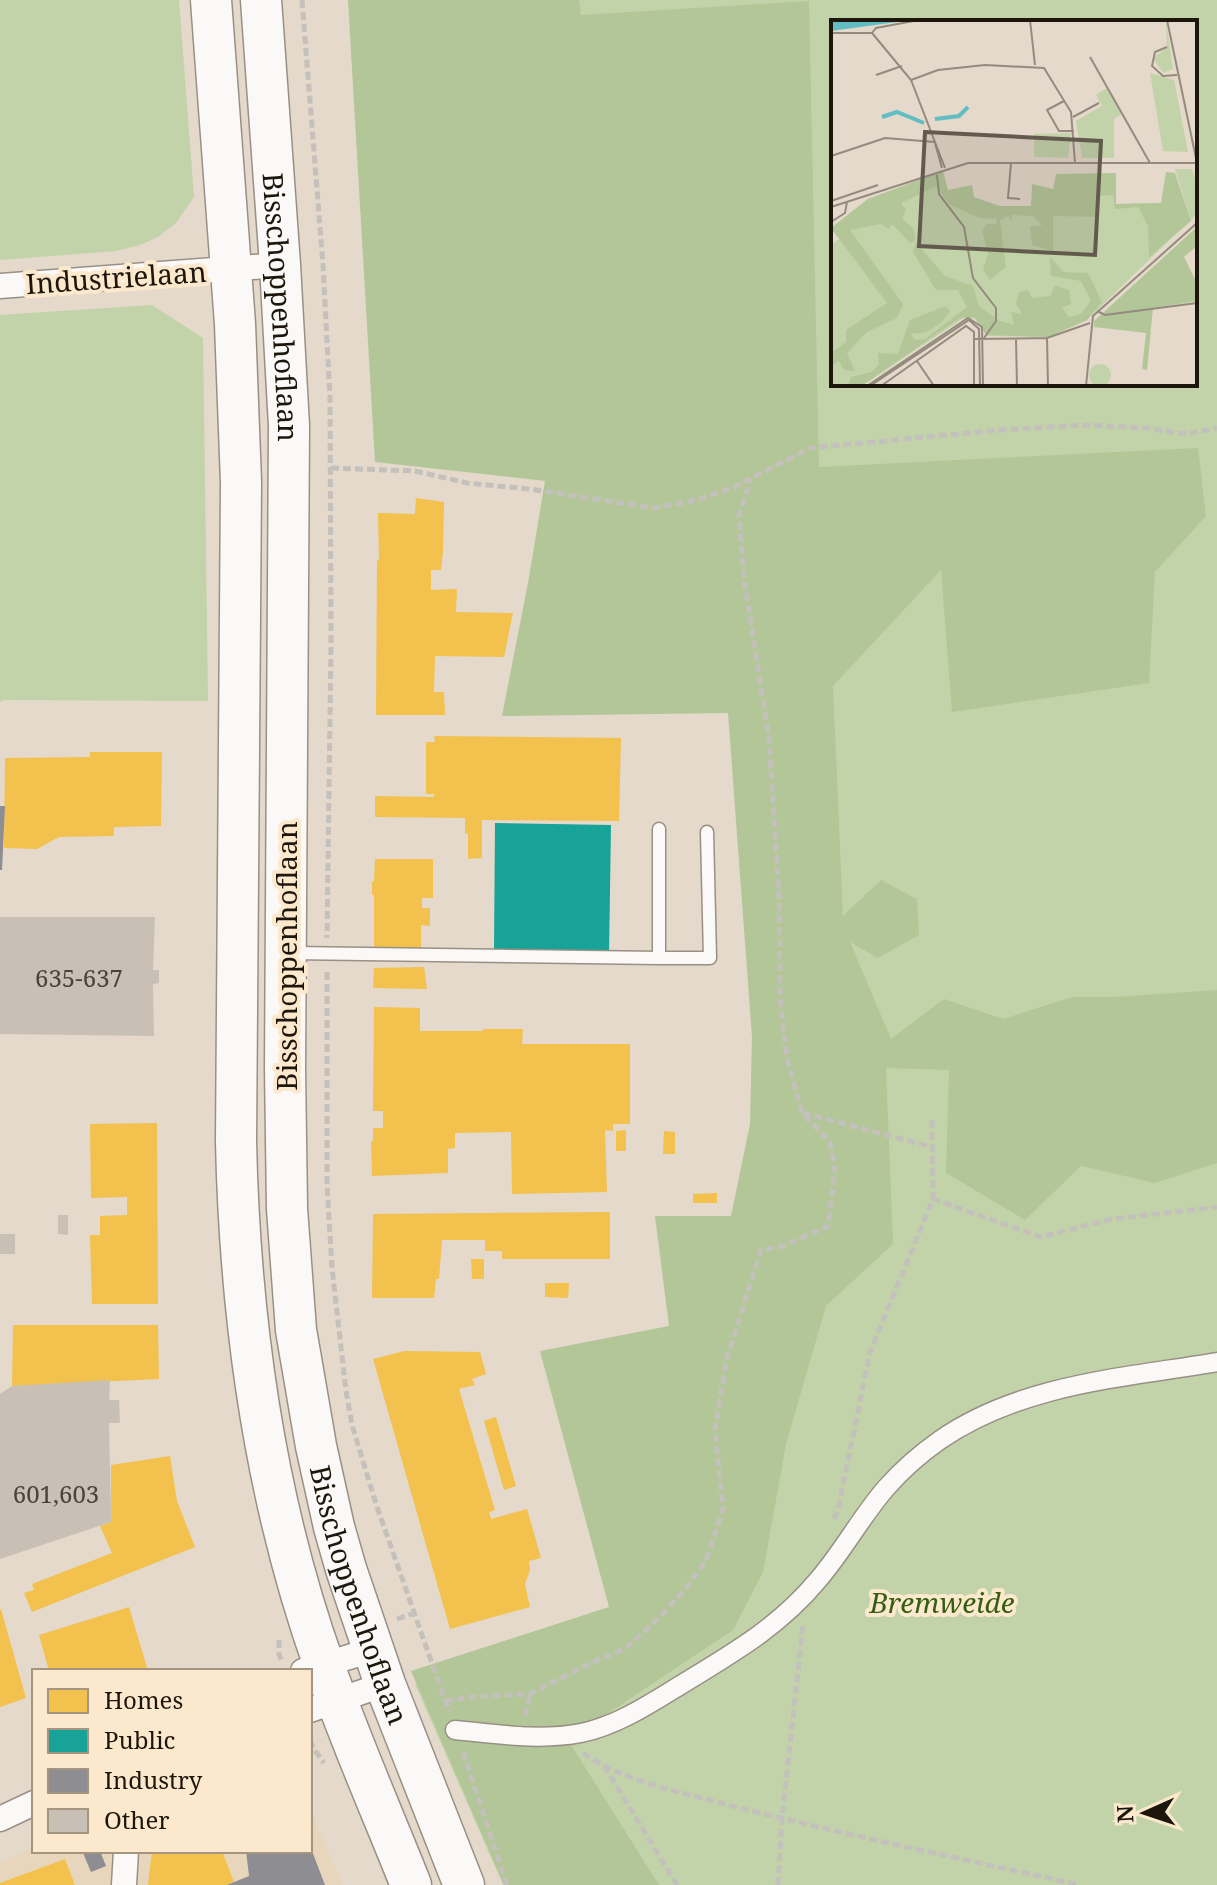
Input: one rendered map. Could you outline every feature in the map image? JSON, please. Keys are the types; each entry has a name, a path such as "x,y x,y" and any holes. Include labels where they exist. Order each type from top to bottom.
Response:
{"main road":[{"name":"Bisschoppenhoflaan","path":"211,0 238,373 241,482 236,1127 239,1241 248,1331 264,1441 318,1686 411,1885"},
{"name":"Bisschoppenhoflaan","path":"261,0 287,374 287,1209 296,1330 308,1407 334,1527 378,1667 464,1885"}],"street":[{"name":"Industrielaan","path":"0,286 280,265"},
{"path":"453,1724 520,1737 559,1735 583,1732 632,1713 755,1640 782,1618 817,1582 904,1468 965,1425 995,1410 1046,1392 1217,1362"},
{"path":"318,1686 378,1667"},
{"path":"318,1686 378,1667"},
{"path":"0,1819 32,1804"},
{"path":"124,1885 126,1853"}],"lane":[{"path":"659,829 659,958"},
{"path":"285,953 710,958 707,832"}],"path":[{"path":"302,0 328,352 331,468 327,1184 332,1268 343,1369 352,1425 362,1461 507,1885"},
{"path":"331,468 415,471 467,483 530,489 654,508 697,500 734,487 810,448 1085,425 1146,428 1186,434 1217,428"},
{"path":"445,1701 530,1694 625,1649 682,1593 706,1561 723,1509 715,1430 726,1362 761,1250 783,1246 828,1226 835,1171 830,1142 802,1113 787,1058 780,998 779,897 769,738 744,578 739,515 751,479"},
{"path":"802,1113 932,1147"},
{"path":"932,1120 933,1199"},
{"path":"559,1735 603,1765 642,1782 782,1819 1079,1885"},
{"path":"312,1745 327,1767"},
{"path":"603,1765 677,1885"}],"shaded area":[{"path":"312,1814 343,1885 0,1885 0,1862 32,1849 32,1853 312,1853"}],"green space":[{"path":"0,0 179,0 194,197 176,223 158,237 116,251 0,260"},
{"path":"348,0 579,0 581,15 809,1 819,467 1198,448 1206,516 1155,572 1149,683 952,712 941,570 833,686 843,916 881,880 917,899 919,935 878,958 850,942 891,1039 944,999 1003,1019 1072,997 1217,990 1217,1163 1155,1183 1081,1166 1025,1220 946,1173 949,1070 886,1068 893,1244 826,1306 786,1444 763,1572 733,1630 568,1740 659,1885 504,1885 411,1671 609,1607 540,1351 669,1326 655,1216 731,1216 750,1124 752,1037 728,713 502,716 545,481 375,462"},
{"name":"Bremweide","path":"355,0 1217,0 1217,1885 503,1885 415,1684 653,1615 765,1205 745,471"},
{"path":"152,305 203,338 208,701 0,702 0,315"}],"building: Homes":[{"path":"416,498 444,502 441,570 431,570 431,590 457,589 456,612 513,613 504,657 435,656 434,692 444,692 445,715 376,715 378,513 415,514"},
{"path":"434,736 621,738 619,821 482,820 482,858 468,859 465,818 375,817 375,796 434,797 434,794 426,794 426,742 435,742"},
{"path":"90,752 162,752 161,826 114,827 114,836 59,837 37,849 4,848 5,758 90,757"},
{"path":"375,859 433,859 433,898 422,898 422,908 430,908 430,926 421,925 421,949 374,949 372,882"},
{"path":"424,967 427,989 373,988 374,968"},
{"path":"374,1007 420,1008 420,1031 523,1029 522,1044 630,1044 630,1124 613,1124 613,1131 605,1130 607,1192 512,1194 511,1132 455,1133 455,1148 448,1149 448,1173 372,1176 373,1128 383,1128 383,1111 373,1111"},
{"path":"157,1123 158,1304 92,1304 90,1235 100,1235 100,1216 127,1215 127,1197 91,1198 90,1124"},
{"path":"626,1130 626,1151 616,1151 616,1131"},
{"path":"664,1131 675,1132 675,1154 663,1154"},
{"path":"717,1193 717,1203 693,1203 693,1194"},
{"path":"610,1212 610,1259 502,1259 502,1251 485,1251 485,1240 442,1240 434,1298 372,1298 373,1214"},
{"path":"471,1259 484,1259 484,1279 472,1279"},
{"path":"545,1283 569,1283 568,1298 545,1297"},
{"path":"13,1325 158,1325 159,1379 12,1386"},
{"path":"404,1351 480,1352 486,1374 472,1379 475,1385 459,1389 495,1510 489,1512 491,1519 527,1509 541,1558 529,1561 530,1570 525,1584 530,1607 450,1629 373,1359"},
{"path":"496,1417 516,1486 504,1490 484,1421"},
{"path":"170,1456 177,1501 195,1547 32,1612 24,1593 34,1590 32,1584 112,1553 100,1526 111,1522 111,1465"},
{"path":"129,1607 147,1669 48,1669 39,1635"},
{"path":"0,1610 26,1698 0,1707"},
{"path":"152,1853 223,1853 234,1882 227,1885 148,1885"},
{"path":"65,1859 75,1885 0,1885 0,1883"}],"building: Public":[{"path":"495,823 611,825 609,953 494,951"}],"building: Industry":[{"path":"0,806 5,806 2,870 0,870"},
{"path":"312,1851 325,1885 227,1885 249,1876 246,1853"},
{"path":"83,1853 101,1853 106,1866 91,1872"}],"building: Other":[{"path":"0,917 155,917 153,970 159,970 159,983 153,984 154,1036 0,1034"},
{"path":"58,1215 68,1215 68,1235 58,1234"},
{"path":"0,1234 15,1234 15,1254 0,1254"},
{"path":"110,1380 109,1400 119,1400 120,1423 109,1423 111,1522 0,1559 0,1394 12,1386"}]}
